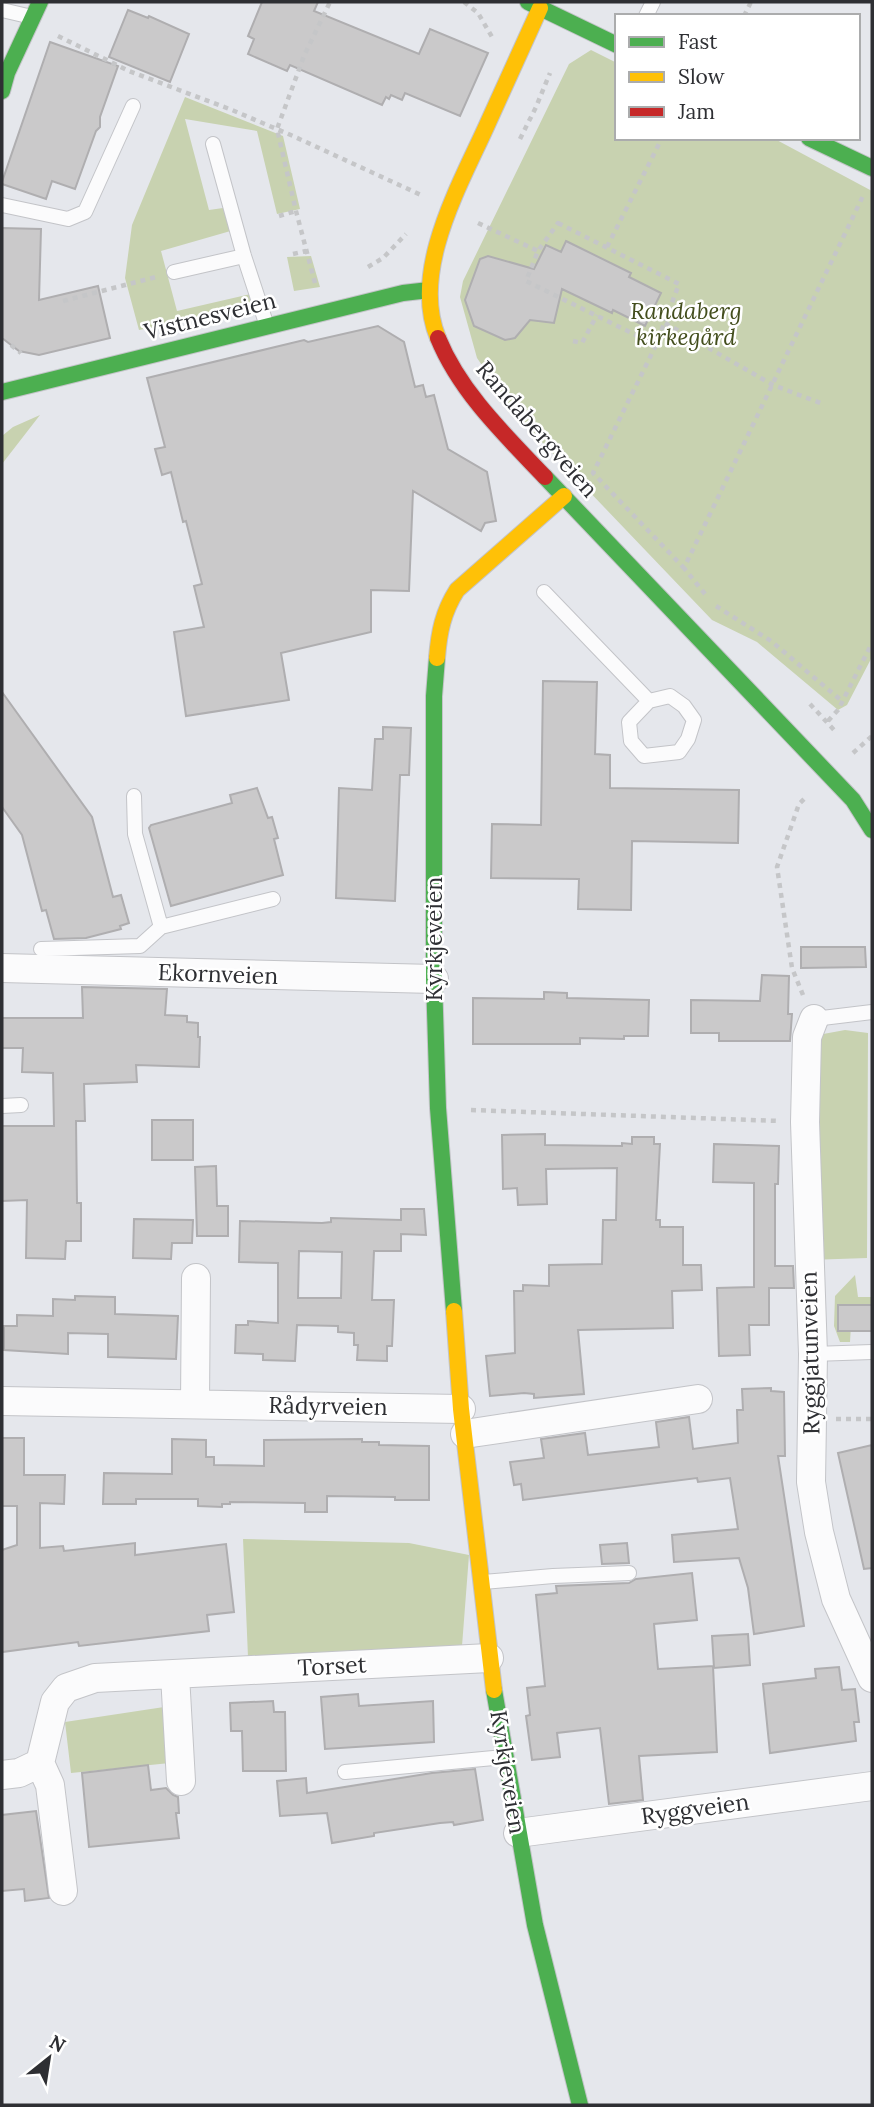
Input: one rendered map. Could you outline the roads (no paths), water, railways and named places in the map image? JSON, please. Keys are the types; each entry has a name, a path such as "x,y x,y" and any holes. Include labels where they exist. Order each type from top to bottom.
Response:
{"street":[{"path":"2,91 7,73 40,2"},
{"path":"534,5 615,44"},
{"name":"Randabergveien","path":"534,5 436,250 429,290 432,321 460,379 498,427 853,800 872,830"},
{"path":"813,140 872,168"},
{"name":"Vistnesveien","path":"2,392 403,293 429,290"},
{"name":"Kyrkjeveien","path":"564,496 457,590 447,606 439,630 434,696 434,979 438,1108 463,1421 489,1658 535,1924 580,2105"},
{"name":"Randabergveien","path":"853,800 872,812"},
{"name":"Ekornveien","path":"2,968 434,979"},
{"name":"Ryggjatunveien","path":"814,1019 807,1037 805,1122 813,1354 811,1482 819,1532 836,1599 872,1678"},
{"path":"194,1403 195,1278"},
{"path":"463,1421 698,1399"},
{"name":"Rådyrveien","path":"2,1401 194,1403 463,1421"},
{"name":"Torset","path":"40,1763 55,1702 66,1688 95,1678 489,1658"},
{"path":"175,1675 181,1781"},
{"path":"2,1775 19,1773 40,1763 50,1785 63,1891"},
{"name":"Ryggveien","path":"518,1833 872,1786"}],"lane":[{"path":"2,10 33,18"},
{"path":"2,205 68,219 85,212 133,106"},
{"path":"213,144 244,256 267,326"},
{"path":"174,272 244,256"},
{"path":"544,592 649,701"},
{"path":"670,696 684,706 694,720 688,739 679,752 644,756 631,741 629,722 649,701 670,696"},
{"path":"134,796 135,834 161,927"},
{"path":"41,949 141,946 161,927 273,900"},
{"path":"814,1019 872,1012"},
{"path":"2,1106 20,1105"},
{"path":"813,1354 872,1352"},
{"path":"482,1582 629,1573"},
{"path":"345,1772 505,1757"}],"park label":[{"name":"Randaberg kirkegård","path":"686,324"}]}
